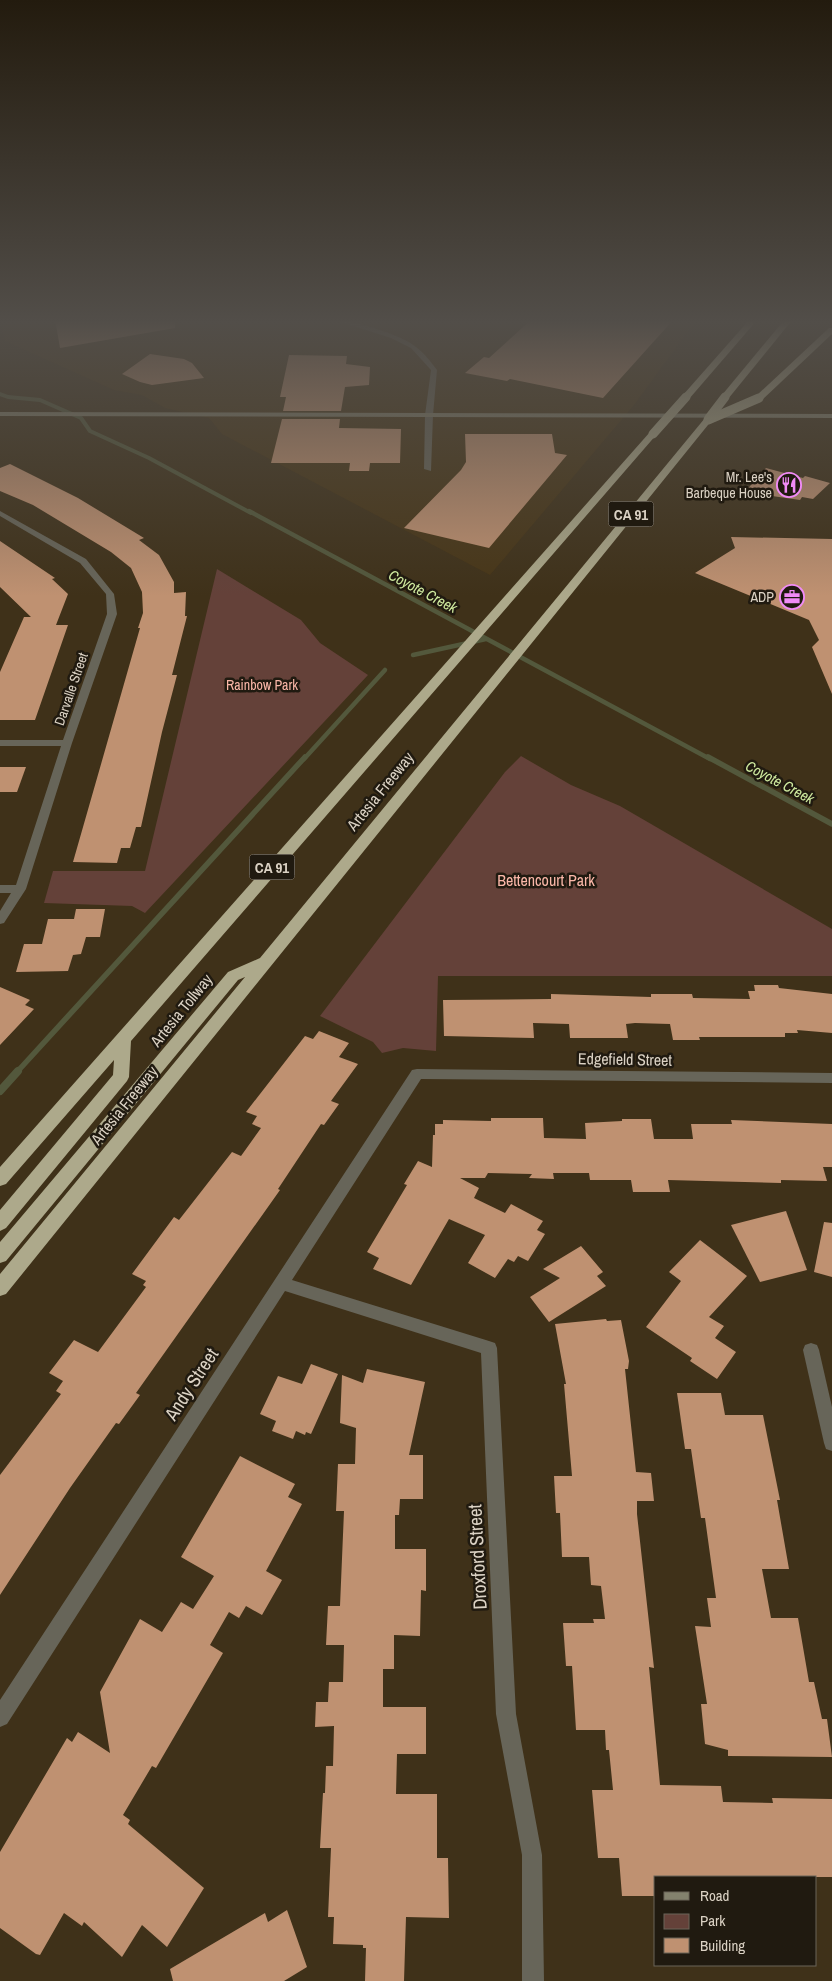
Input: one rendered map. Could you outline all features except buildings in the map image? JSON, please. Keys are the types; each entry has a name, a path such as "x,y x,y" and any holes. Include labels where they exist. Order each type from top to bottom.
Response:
{"highway":[{"name":"Artesia Freeway","path":"0,1179 123,1036 673,411"},
{"name":"Artesia Freeway","path":"0,1288 715,411"},
{"path":"708,420 728,411"},
{"name":"Artesia Tollway","path":"0,1255 233,976 265,962"},
{"name":"Artesia Tollway","path":"0,1223 121,1077 123,1036"}],"main road":[{"path":"0,414 832,416"}],"street":[{"path":"428,469 429,411"},
{"name":"Darvalle Street","path":"0,513 83,562 110,594 112,614 67,743 20,889 0,920"},
{"path":"0,743 67,743"},
{"path":"0,889 20,889"},
{"name":"Edgefield Street","path":"417,1074 832,1078"},
{"name":"Andy Street","path":"0,1717 417,1074"},
{"name":"Droxford Street","path":"281,1283 489,1348 506,1714 532,1855 533,1981"},
{"path":"811,1350 832,1443"}],"shaded area":[{"path":"180,411 629,411 490,575 222,434 209,418"}],"green space":[{"name":"Rainbow Park","path":"217,569 301,620 320,643 368,675 145,913 132,906 44,903 53,871 145,871"},
{"name":"Bettencourt Park","path":"521,756 571,785 620,806 832,929 832,976 438,976 436,1051 403,1048 382,1053 373,1042 320,1016 505,772"}],"waterway":[{"name":"Coyote Creek","path":"66,411 81,418 90,431 149,458 251,513"},
{"name":"Coyote Creek","path":"249,511 710,759"},
{"path":"413,655 486,639"},
{"path":"304,759 385,670"},
{"path":"17,1072 305,757"},
{"name":"Coyote Creek","path":"708,757 832,824"},
{"path":"0,1091 18,1071"}],"place":[{"name":"Mr. Lee's Barbeque House","path":"789,485"},
{"name":"ADP","path":"792,597"}]}
